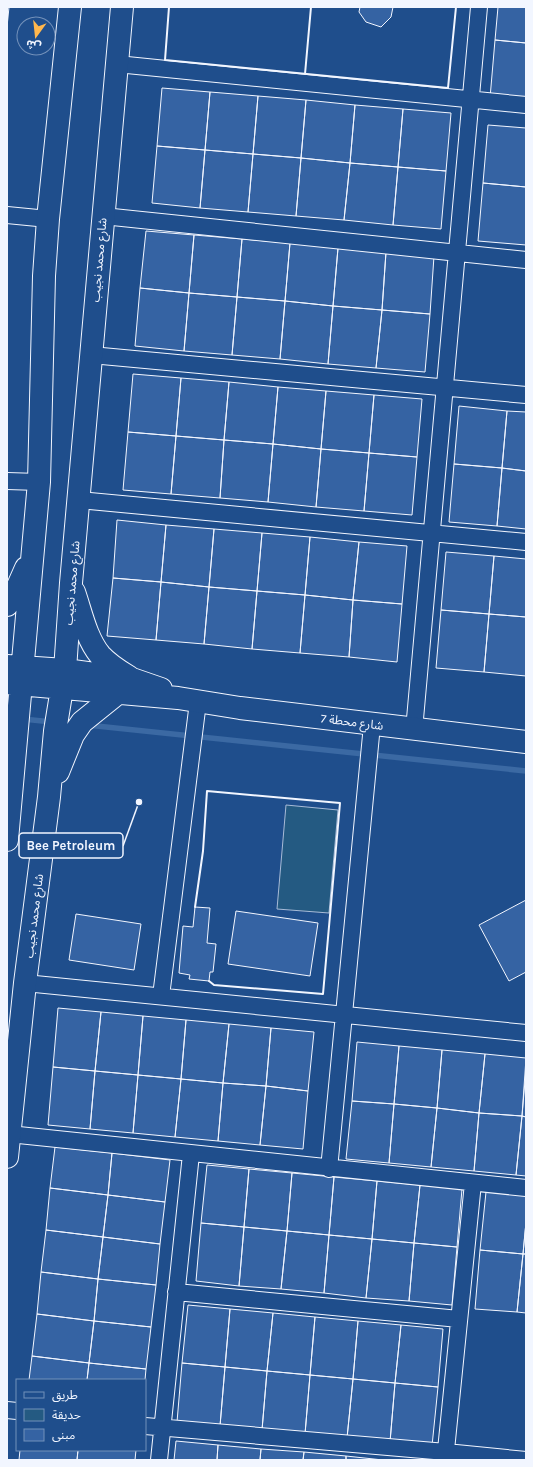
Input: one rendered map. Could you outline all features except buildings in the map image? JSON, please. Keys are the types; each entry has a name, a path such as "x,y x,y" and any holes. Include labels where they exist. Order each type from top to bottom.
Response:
{"main road":[{"path":"7,840 12,791 15,675 32,554 39,482 44,276 48,219 70,7"},
{"name":"شارع محمد نجيب","path":"7,1157 25,982 49,797 55,731 64,679 71,583 122,7"},
{"path":"7,605 14,595 32,554"},
{"path":"49,797 73,735 82,722 125,686 99,654 90,638 71,583"},
{"name":"شارع محطة 7","path":"15,675 160,688 188,700 372,725 526,742"},
{"path":"7,768 12,791"}],"street":[{"path":"414,730 479,7"},
{"path":"117,64 526,105"},
{"path":"7,215 48,219"},
{"path":"103,216 526,260"},
{"path":"91,355 526,395"},
{"path":"7,481 39,482"},
{"path":"79,500 526,542"},
{"path":"161,996 188,700"},
{"path":"329,1168 372,725"},
{"path":"25,982 526,1033"},
{"path":"9,1134 526,1188"},
{"path":"159,1460 191,1154"},
{"path":"445,1456 472,1183"},
{"path":"176,1292 459,1319"},
{"path":"146,1426 445,1456 526,1460"}],"green space":[{"path":"286,805 338,810 329,913 277,909"}],"waterway":[{"path":"23,719 52,722"},
{"path":"87,725 526,771"}],"wall":[{"path":"169,7 165,60 448,88 456,7"},
{"path":"305,74 311,7"},
{"path":"195,907 203,851 207,791 340,803 323,994 214,985 209,981"}],"place":[{"name":"Bee Petroleum","path":"139,802"}]}
